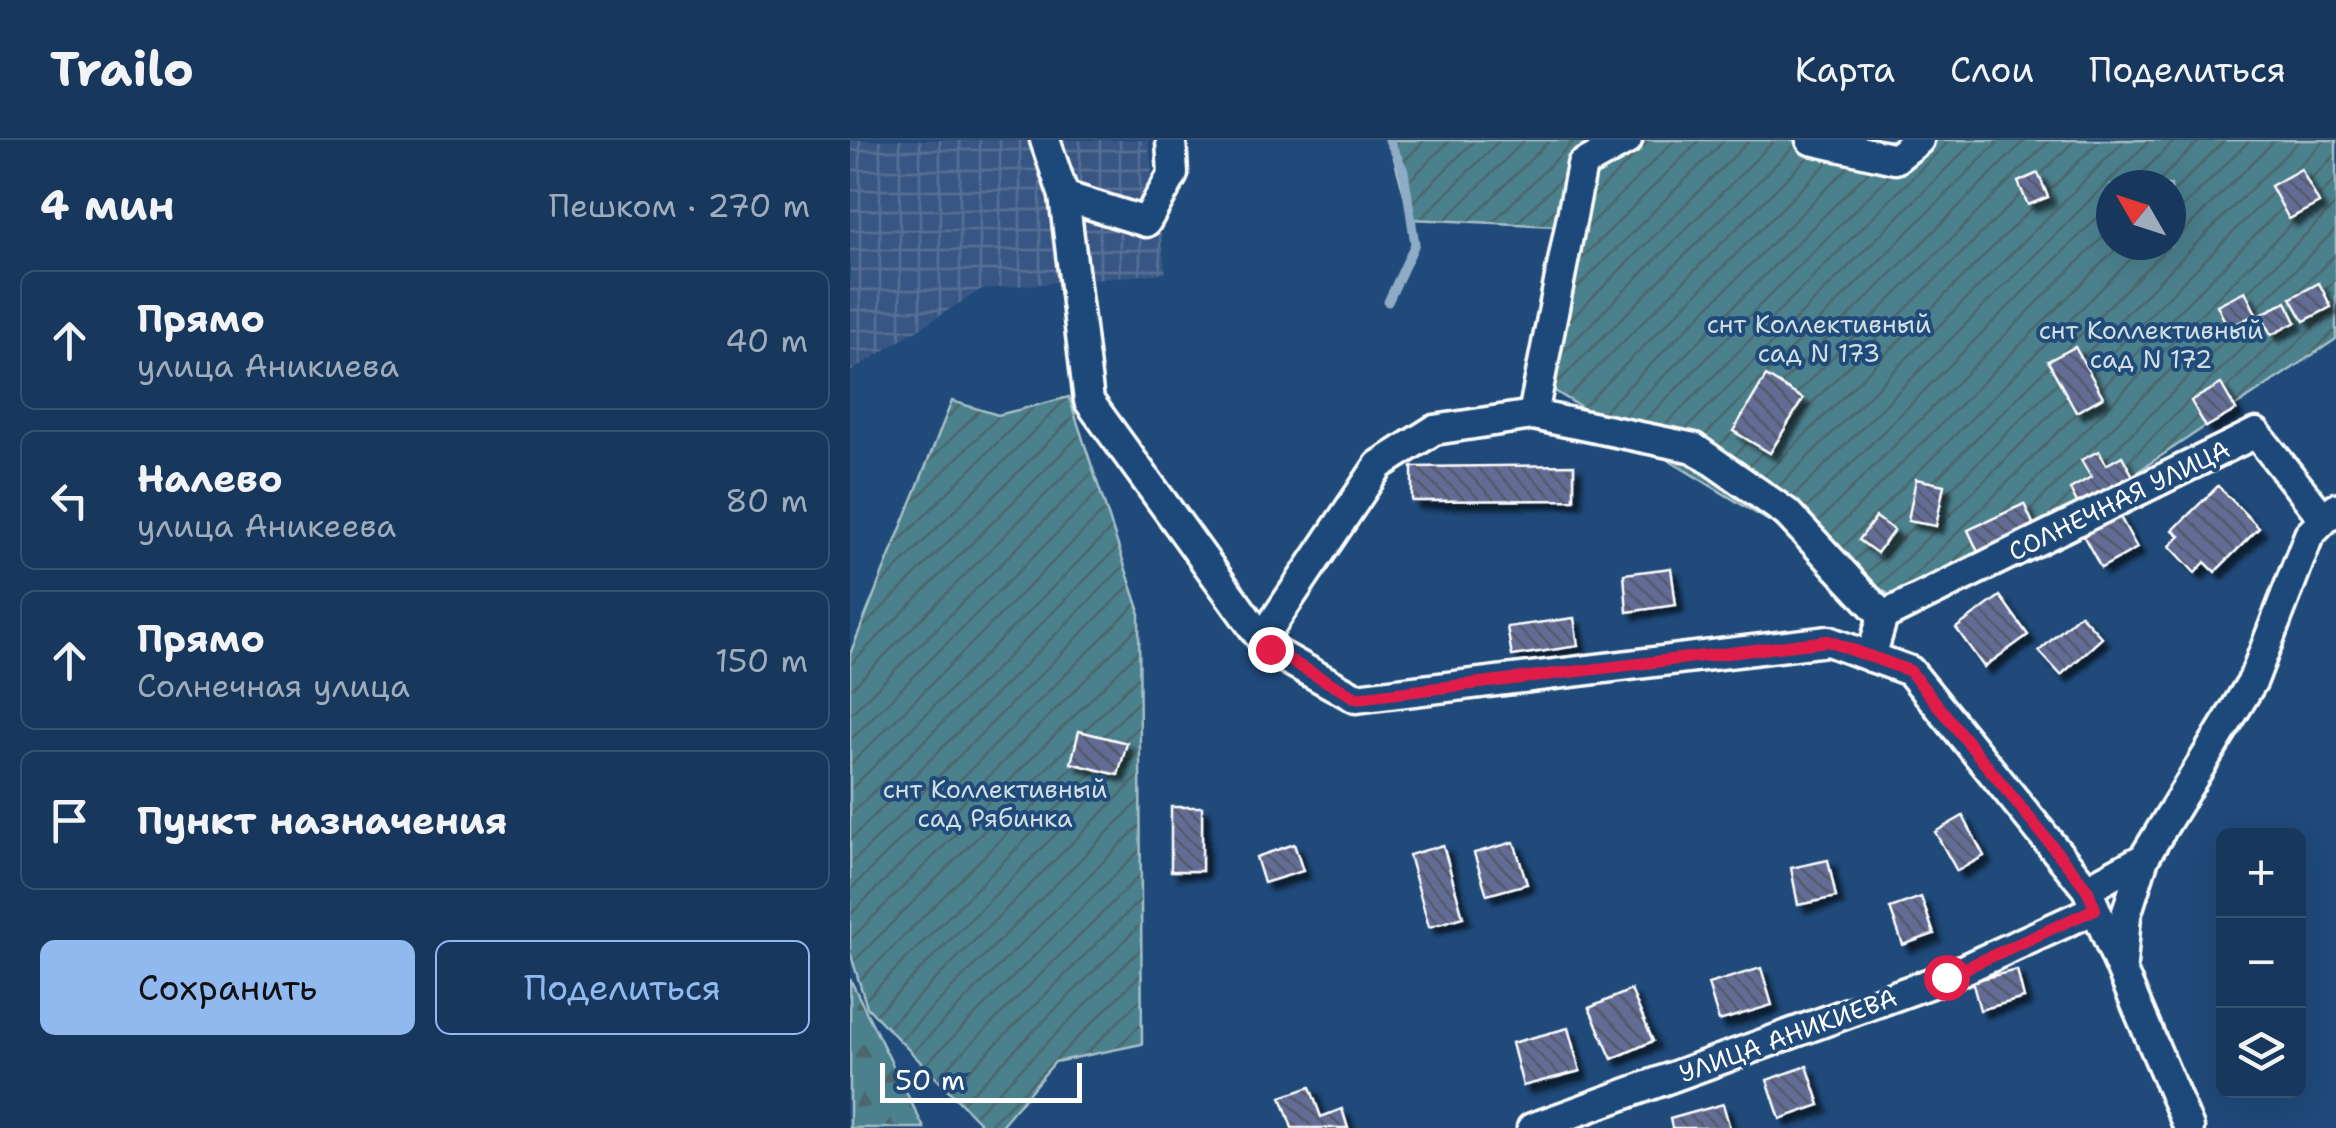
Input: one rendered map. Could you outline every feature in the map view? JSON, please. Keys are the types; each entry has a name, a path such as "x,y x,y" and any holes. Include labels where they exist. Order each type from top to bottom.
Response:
{"street":[{"path":"1045,140 1064,196 1090,401 1270,649 1356,698 1828,641 1910,671 2091,899 2189,1128"},
{"path":"1064,196 1146,222 1173,174 1171,140"},
{"path":"1533,415 1582,166 1627,140"},
{"path":"1811,140 1895,159 1919,140"},
{"path":"1262,638 1379,465 1434,430 1533,415 1694,448 1787,513 1883,616 1872,657"},
{"name":"СОЛНЕЧНАЯ УЛИЦА","path":"1883,616 2256,433 2330,513"},
{"path":"2121,969 2126,916 2144,858 2254,680 2309,535 2330,513"},
{"name":"УЛИЦА АНИКИЕВА","path":"1532,1128 1946,977 2091,899 2144,858"}],"shaded area":[{"path":"850,140 1148,140 1166,273 982,289 850,372"}],"green space":[{"name":"снт Коллективный сад N 173","path":"1389,140 2336,140 2336,339 2119,484 1902,602 1535,379 1557,226 1411,219"},
{"name":"снт Коллективный сад Рябинка","path":"1069,397 1139,609 1142,1044 1055,1062 999,1128 985,1128 867,1007 850,952 850,654 952,401 998,415"},
{"path":"850,979 924,1128 850,1128"}],"building":[{"path":"2301,169 2319,203 2289,219 2271,186"},
{"path":"2038,173 2048,197 2028,205 2018,182"},
{"path":"2319,283 2331,307 2304,321 2291,298"},
{"path":"2245,291 2256,314 2228,328 2217,305"},
{"path":"2286,302 2296,322 2271,335 2261,314"},
{"path":"2075,347 2103,397 2076,412 2048,361"},
{"path":"1766,376 1803,399 1770,453 1733,431"},
{"path":"2221,384 2236,410 2206,427 2191,401"},
{"path":"2099,451 2106,465 2122,456 2134,478 2080,508 2070,489 2091,477 2081,460"},
{"path":"1574,465 1574,500 1412,501 1412,467"},
{"path":"1916,479 1944,485 1936,526 1908,521"},
{"path":"2218,486 2259,528 2215,572 2205,562 2195,573 2170,546 2180,536 2173,530"},
{"path":"2024,504 2036,530 1980,556 1968,530"},
{"path":"2119,515 2137,548 2101,568 2083,535"},
{"path":"1876,517 1894,530 1877,553 1859,540"},
{"path":"1671,568 1676,605 1627,612 1624,574"},
{"path":"2000,596 2028,635 1984,667 1956,628"},
{"path":"2080,614 2102,638 2061,675 2039,651"},
{"path":"1574,618 1578,646 1512,656 1507,627"},
{"path":"1079,731 1127,743 1118,775 1071,763"},
{"path":"1171,807 1202,807 1202,871 1171,871"},
{"path":"1963,816 1984,856 1957,871 1935,832"},
{"path":"1514,842 1527,884 1487,895 1474,853"},
{"path":"1294,844 1303,871 1264,883 1256,857"},
{"path":"1443,845 1463,917 1429,927 1409,855"},
{"path":"1828,860 1836,897 1798,905 1791,868"},
{"path":"1921,897 1934,934 1903,945 1890,908"},
{"path":"1761,968 1772,1005 1719,1021 1708,984"},
{"path":"2017,970 2024,998 1980,1010 1972,981"},
{"path":"1631,990 1653,1041 1612,1059 1589,1008"},
{"path":"1568,1028 1580,1071 1523,1086 1512,1043"},
{"path":"1807,1066 1820,1105 1780,1119 1767,1080"},
{"path":"1310,1087 1321,1117 1342,1109 1348,1128 1292,1128 1281,1097"},
{"path":"1723,1104 1730,1128 1672,1128 1670,1119"}],"waterway":[{"path":"1388,302 1415,244 1404,171 1389,140"}],"route":[{"path":"1270,649 1356,698 1828,641 1910,671 2087,889 2095,909 1946,977"}],"park label":[{"name":"снт Коллективный сад N 172","path":"2151,344"}]}
